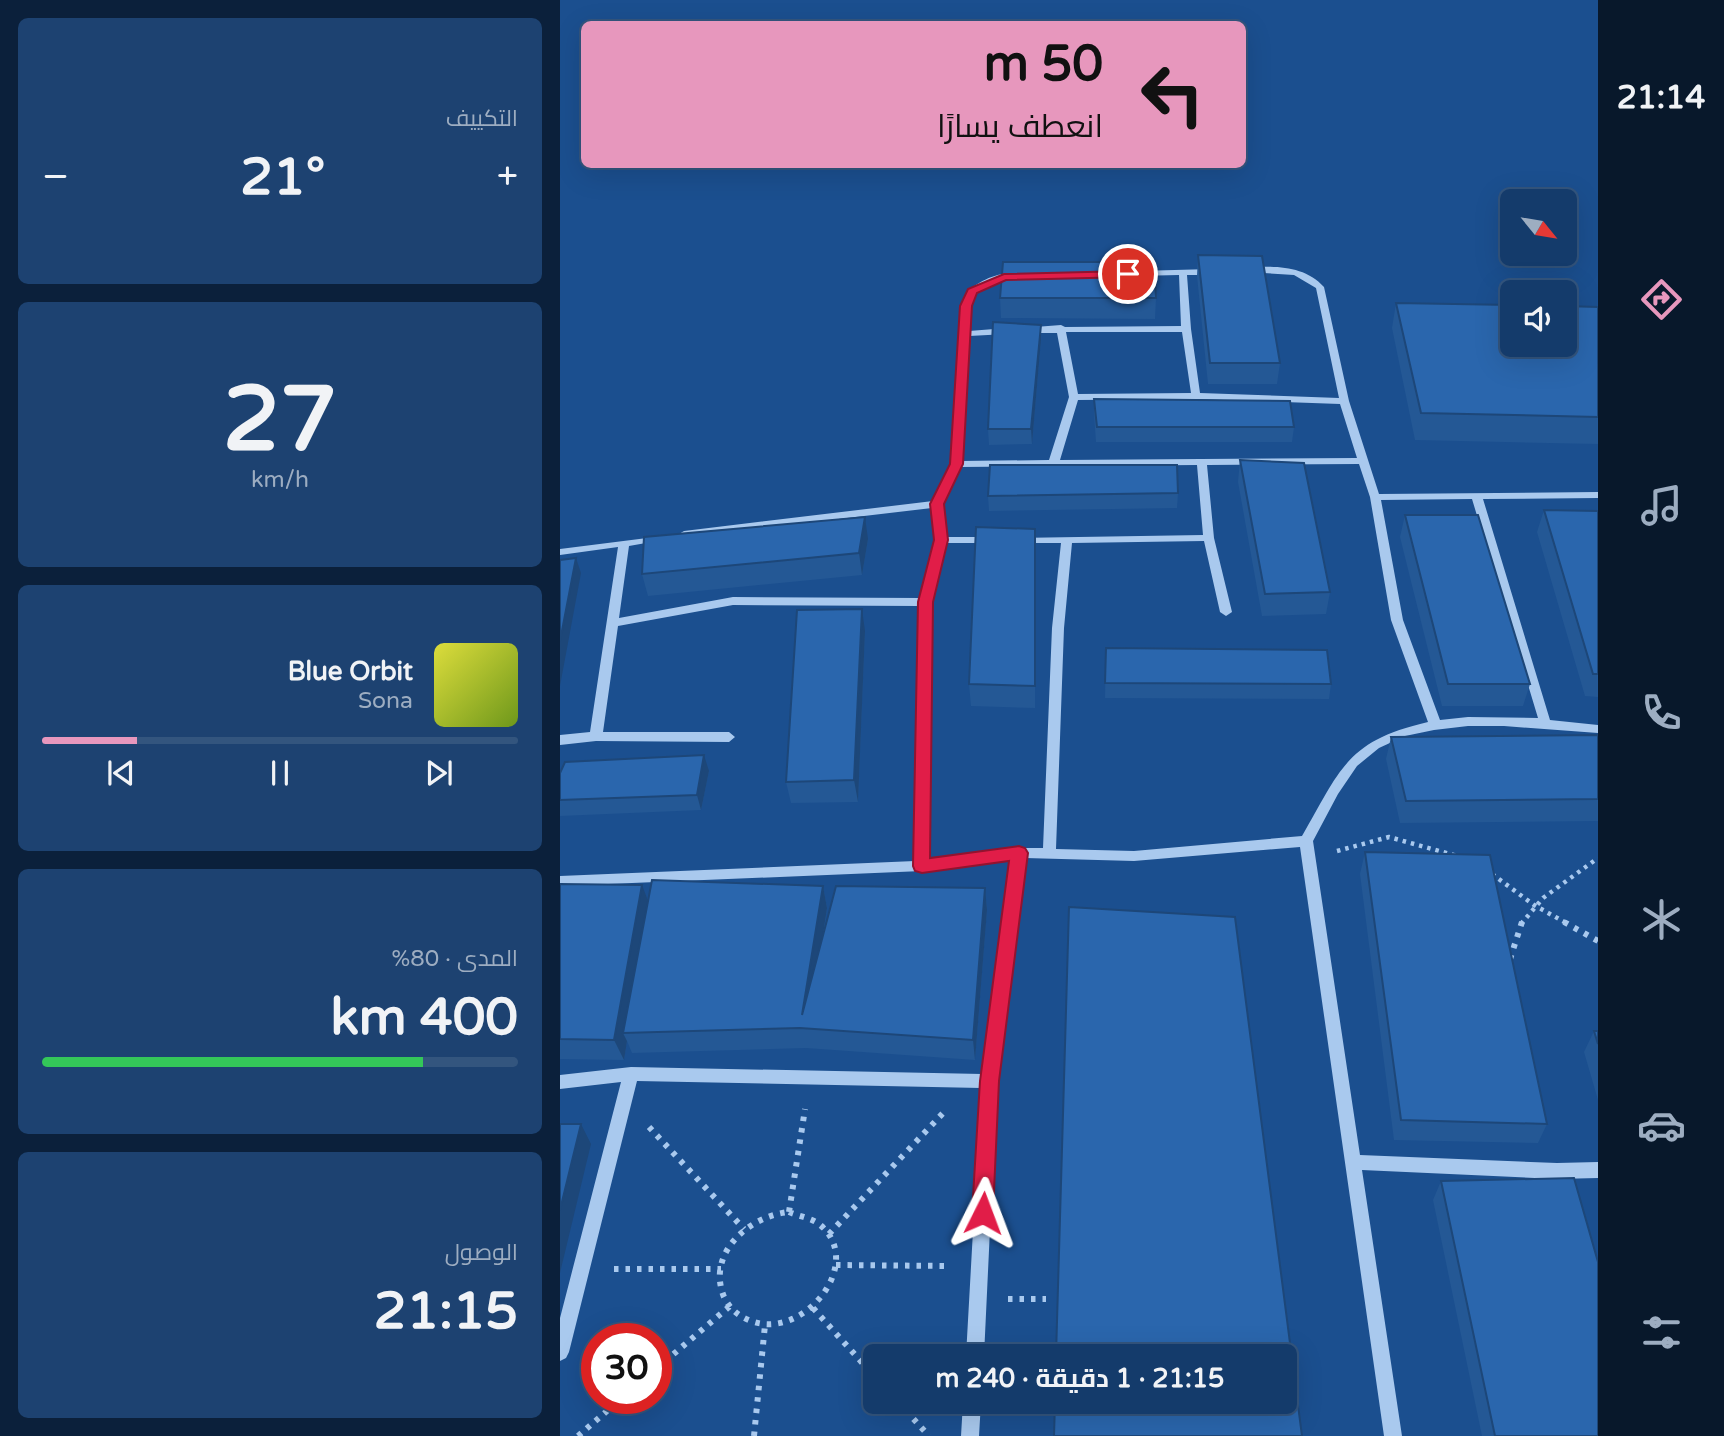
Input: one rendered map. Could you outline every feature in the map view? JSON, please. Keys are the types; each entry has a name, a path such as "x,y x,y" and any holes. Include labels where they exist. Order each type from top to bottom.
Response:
{"street":[{"path":"1236,271 1285,270 1303,274 1320,287 1344,401 1375,497 1397,620 1435,723"},
{"path":"1128,274 1222,272"},
{"path":"1183,274 1186,329 1196,396"},
{"path":"922,866 926,602 941,540 937,504 956,464 967,298 972,291 1004,277 1031,275"},
{"path":"963,334 1061,328 1186,329"},
{"path":"1054,462 1074,397 1061,328"},
{"path":"1074,397 1196,396 1344,401"},
{"path":"956,464 1364,461"},
{"path":"1202,463 1209,538 1226,612"},
{"path":"1375,497 1598,495"},
{"path":"1477,498 1545,723"},
{"path":"560,552 706,531 937,504"},
{"path":"941,540 1209,538"},
{"path":"1049,854 1058,628 1067,540"},
{"path":"596,736 624,544"},
{"path":"613,622 733,601 926,602"},
{"path":"1393,1436 1306,841 1332,798 1337,784 1354,761 1389,737 1435,723 1545,723 1598,729"},
{"path":"560,740 596,736 729,737"},
{"path":"560,881 922,866 1019,853 1134,856 1306,841"},
{"path":"976,1344 980,1266 981,1081 1019,853"},
{"path":"560,1082 631,1074 981,1081"},
{"path":"560,1352 631,1074"},
{"path":"1353,1161 1557,1171 1598,1170"},
{"path":"970,1436 971,1414"}],"path":[{"path":"1309,859 1389,837 1432,847 1464,859"},
{"path":"1508,971 1516,935 1534,905 1598,858"},
{"path":"1484,870 1534,905 1598,941"},
{"path":"789,1212 810,1078"},
{"path":"829,1234 981,1081"},
{"path":"625,1100 744,1229"},
{"path":"789,1212 805,1215 819,1222 829,1234 836,1254 836,1265 825,1296 813,1308 781,1325 751,1322 730,1307 720,1283 725,1255 744,1229 757,1219 789,1212"},
{"path":"836,1265 980,1266"},
{"path":"582,1269 721,1269"},
{"path":"672,1356 730,1307"},
{"path":"813,1308 863,1364"},
{"path":"754,1436 765,1325"},
{"path":"578,1436 603,1414"},
{"path":"909,1414 929,1436"}],"building":[{"path":"1198,255 1262,256 1280,363 1210,363"},
{"path":"1003,262 1154,262 1156,298 1000,298"},
{"path":"1396,303 1500,305 1500,357 1577,357 1577,306 1598,307 1598,417 1421,413"},
{"path":"993,322 1041,325 1031,429 988,429"},
{"path":"1094,399 1290,401 1294,427 1097,427"},
{"path":"1240,460 1304,463 1330,592 1265,594"},
{"path":"990,465 1177,465 1178,493 988,496"},
{"path":"1544,510 1598,511 1598,674 1593,674"},
{"path":"1405,515 1478,515 1530,684 1448,684"},
{"path":"865,517 859,553 642,574 644,537"},
{"path":"976,527 1035,529 1035,686 969,684"},
{"path":"576,558 560,641 560,560"},
{"path":"862,609 854,780 786,782 797,610"},
{"path":"1106,648 1327,650 1331,684 1105,683"},
{"path":"1598,735 1598,799 1406,801 1391,737"},
{"path":"704,755 697,795 560,800 560,773 565,762"},
{"path":"1365,852 1490,855 1547,1124 1401,1120"},
{"path":"652,880 823,886 802,1015 836,886 985,888 973,1040 800,1028 623,1033"},
{"path":"560,884 642,885 614,1040 560,1039"},
{"path":"1069,907 1235,917 1290,1344 1056,1344"},
{"path":"560,1124 581,1124 560,1210"},
{"path":"1574,1178 1598,1262 1598,1436 1495,1436 1441,1181"},
{"path":"1297,1397 1302,1436 1054,1436 1055,1414 1297,1414"}],"route":[{"path":"983,1213 989,1081 1019,853 922,866 926,602 941,540 937,504 956,464 967,298 980,285 1017,275 1128,274"}]}
